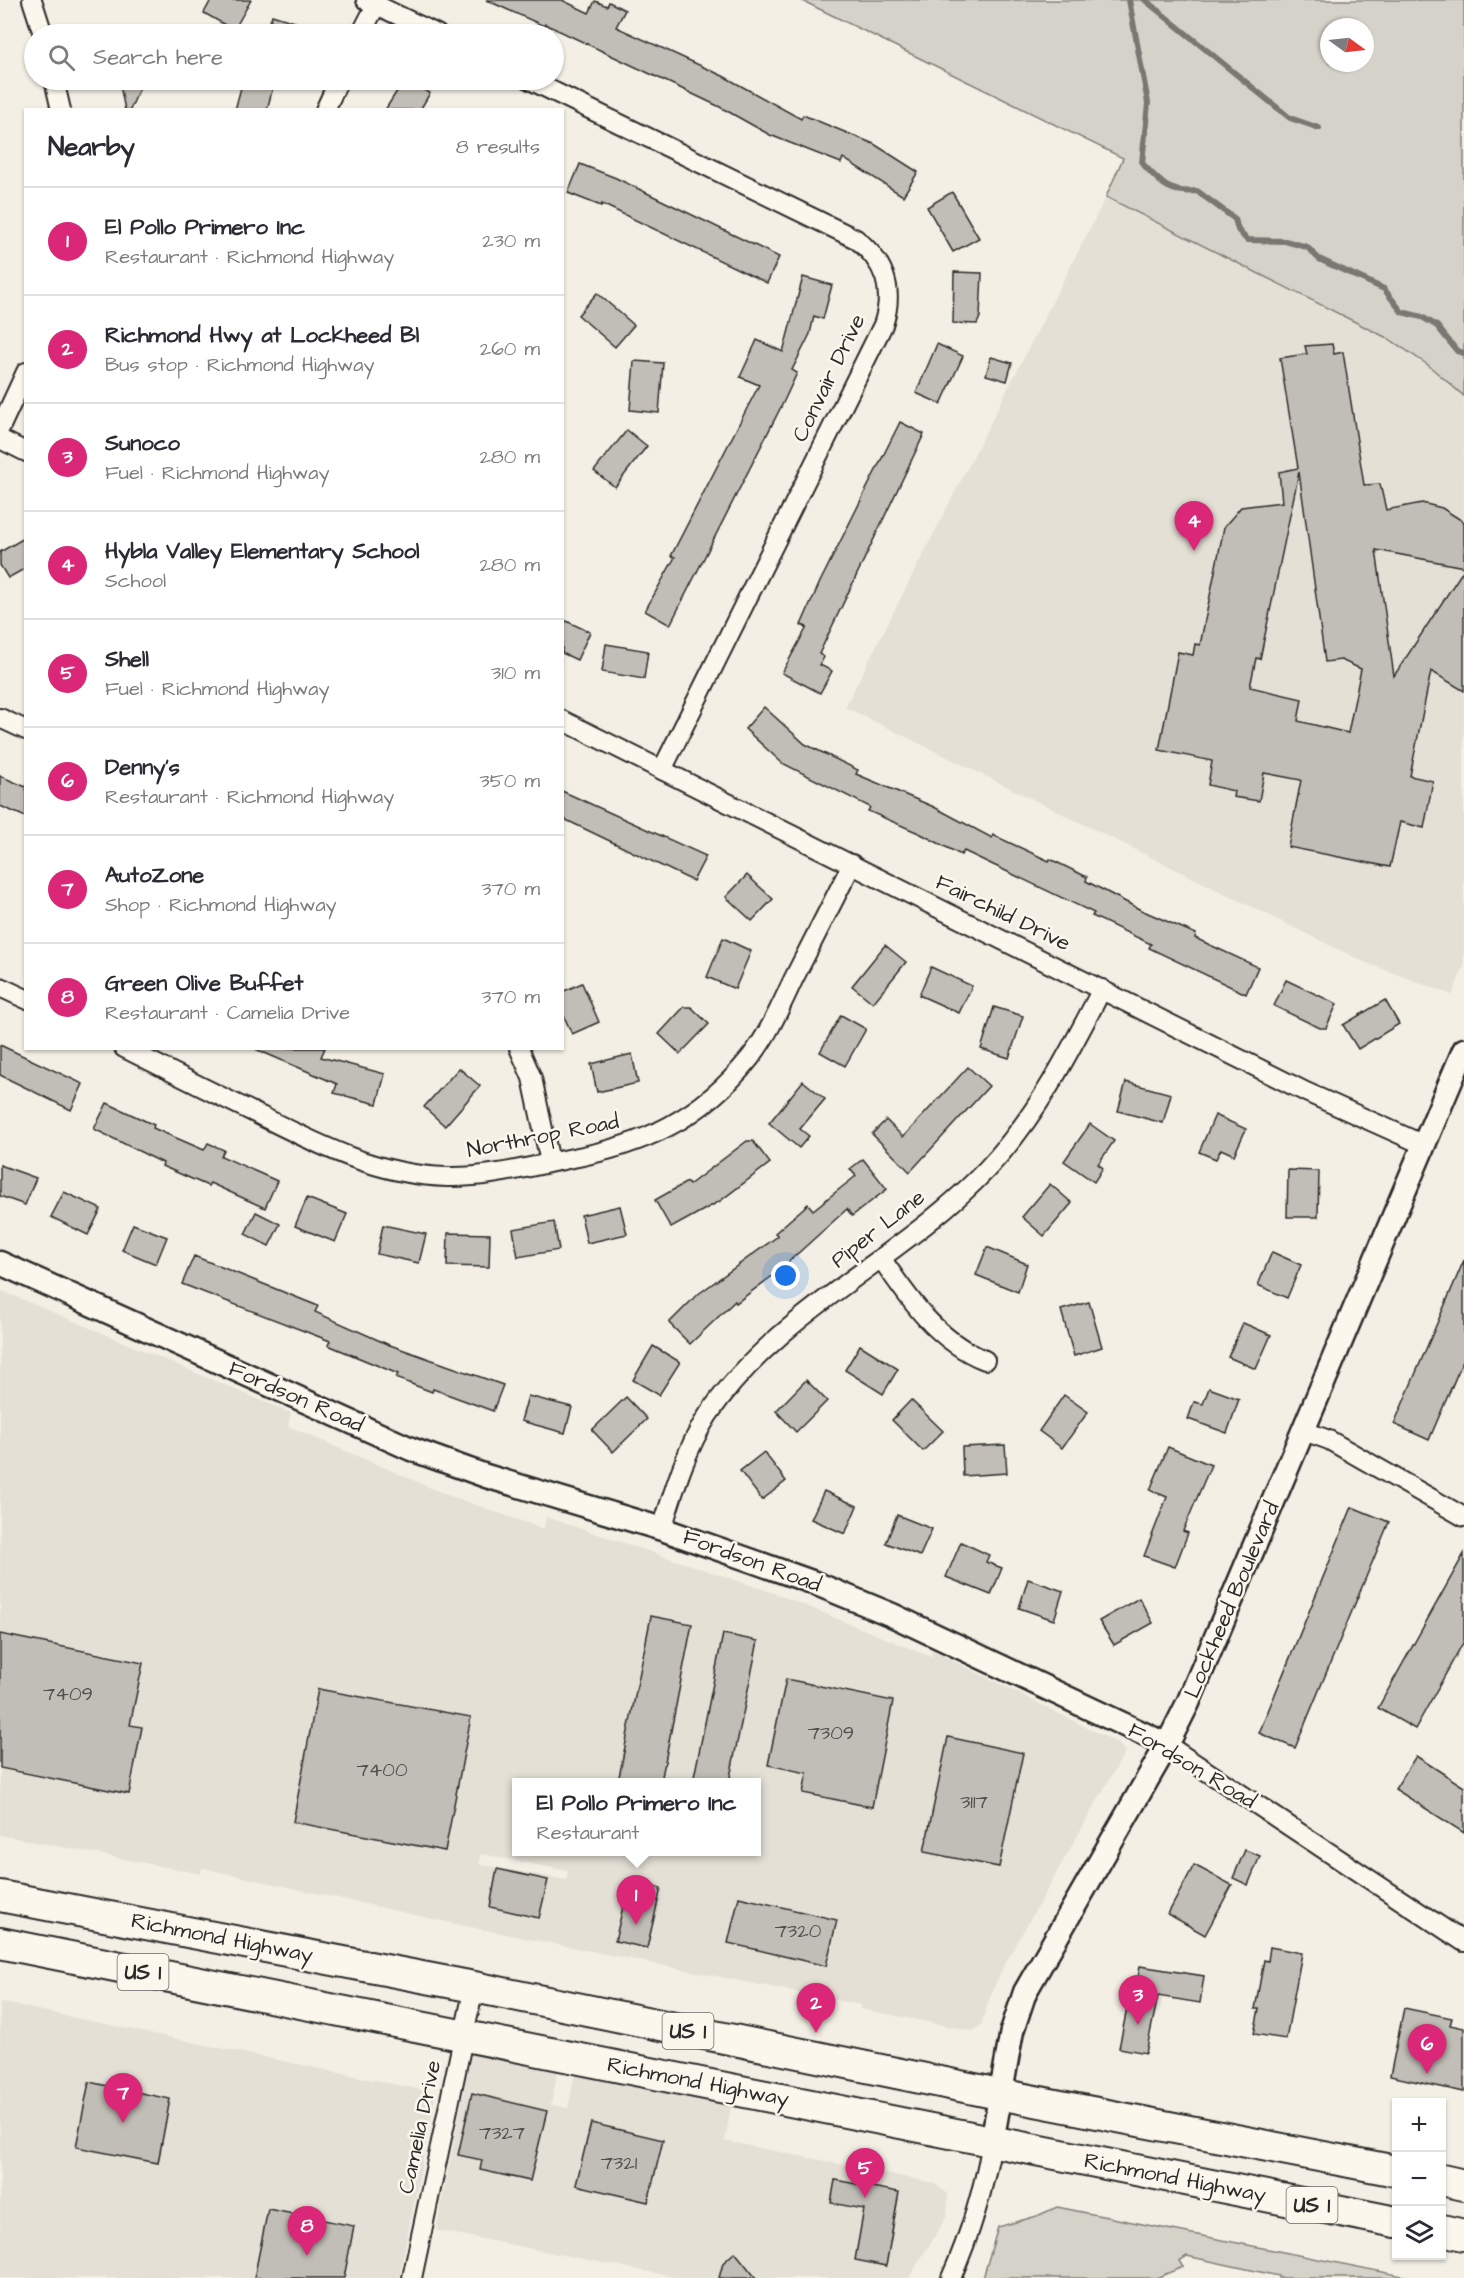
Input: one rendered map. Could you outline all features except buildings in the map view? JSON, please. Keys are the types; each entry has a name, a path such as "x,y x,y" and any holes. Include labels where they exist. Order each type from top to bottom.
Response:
{"highway":[{"name":"Richmond Highway","path":"0,1896 474,1987 999,2094 1392,2170"},
{"name":"Richmond Highway","path":"0,1943 1392,2221"},
{"path":"1446,2181 1464,2184"},
{"path":"1446,2231 1464,2235"}],"street":[{"path":"32,0 40,24"},
{"path":"364,24 371,2 416,24"},
{"path":"56,90 61,108"},
{"path":"326,108 334,90"},
{"name":"Convair Drive","path":"551,90 856,239 871,250 882,266 888,282 889,299 883,325 662,770"},
{"path":"0,428 24,376"},
{"path":"0,439 24,451"},
{"path":"0,718 24,729"},
{"name":"Fairchild Drive","path":"564,721 1306,1092 1424,1145"},
{"name":"Northrop Road","path":"128,1050 309,1140 377,1167 449,1177 484,1175 622,1147 652,1136 692,1114 726,1085 751,1056 771,1024 852,864"},
{"path":"0,987 24,998"},
{"name":"Piper Lane","path":"662,1529 690,1448 707,1417 729,1386 780,1334 962,1193 1008,1146 1061,1068 1102,989"},
{"path":"520,1050 532,1078 550,1162"},
{"name":"Lockheed Boulevard","path":"992,2142 1012,2031 1025,1992 1167,1745 1304,1431 1464,1050"},
{"path":"881,1258 930,1324 967,1353 985,1360"},
{"name":"Fordson Road","path":"0,1263 411,1449 486,1476 662,1529 812,1582 892,1615 1167,1745 1464,1942"},
{"path":"1304,1431 1329,1440 1464,1517"},
{"name":"Camelia Drive","path":"412,2278 474,1987"},
{"path":"951,2278 964,2247 986,2177 992,2142"}],"shaded area":[{"path":"801,0 1464,0 1464,396 1428,365 1389,339 1106,197 1123,158"},
{"path":"1106,197 1389,339 1428,365 1464,396 1464,966 1452,995 1364,962 845,707"},
{"path":"0,1290 291,1413 288,1426 450,1496 544,1529 546,1517 777,1594 931,1657 932,1650 1118,1743 1125,1752 1002,1969 981,2025 973,2031 861,2009 861,2005 465,1926 202,1868 201,1874 0,1835","holes":["481,1854 568,1871 566,1880 479,1864"]},
{"path":"0,2002 436,2093 399,2278 0,2278"},
{"path":"472,2051 558,2069 551,2105 568,2108 575,2073 731,2106 725,2141 934,2183 948,2194 947,2216 909,2278 680,2278 436,2230"},
{"path":"1057,2207 1408,2278 1279,2278 1279,2276 1187,2256 1179,2261 1183,2267 1156,2278 983,2278 998,2227 1037,2216"}],"waterway":[{"path":"1129,0 1148,103 1142,163 1166,186 1179,191 1197,191 1235,219 1238,230 1247,240 1285,241 1307,247 1319,259 1384,289 1402,312 1422,317 1437,326 1457,351 1464,353"},
{"path":"1145,0 1290,118 1319,128"}],"place":[{"name":"Hybla Valley Elementary School","path":"1194,551"},
{"name":"El Pollo Primero Inc","path":"636,1925"},
{"name":"Sunoco","path":"1138,2025"},
{"name":"Richmond Hwy at Lockheed Bl","path":"816,2033"},
{"name":"Denny's","path":"1427,2074"},
{"name":"AutoZone","path":"123,2123"},
{"name":"Shell","path":"865,2198"},
{"name":"Green Olive Buffet","path":"307,2256"}]}
